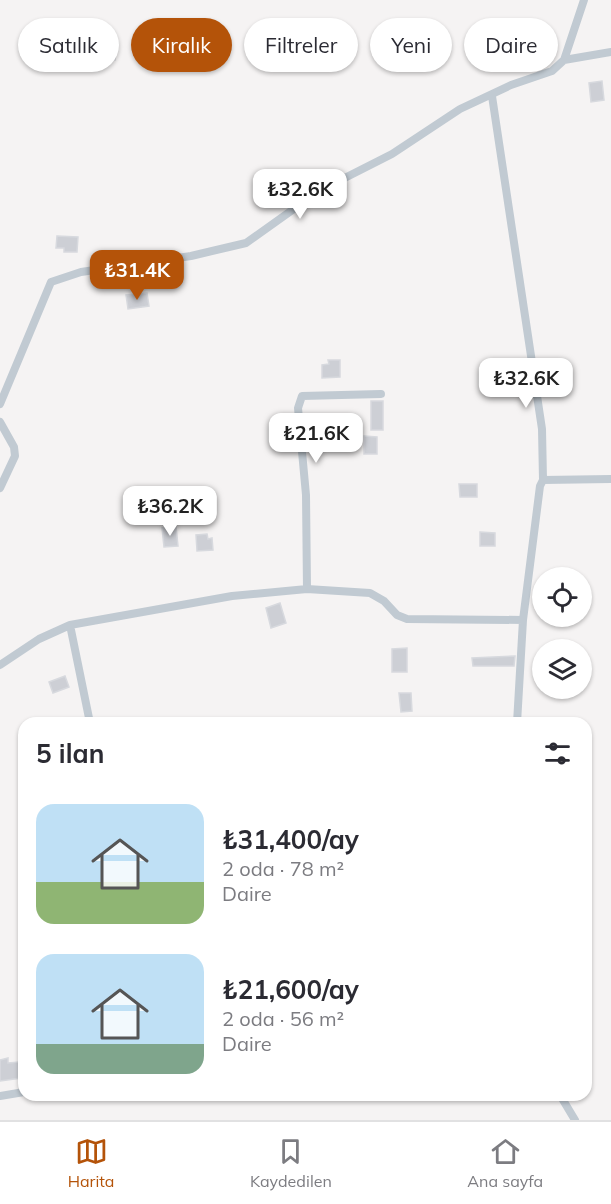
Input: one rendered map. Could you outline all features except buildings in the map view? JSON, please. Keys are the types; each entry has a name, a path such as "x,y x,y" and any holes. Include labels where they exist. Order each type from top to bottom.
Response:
{"street":[{"path":"0,404 51,282 81,272 191,256 246,243 319,192 392,154 460,110 511,85 552,71 564,60 584,0"},
{"path":"564,60 611,52"},
{"path":"492,96 542,429 543,480 540,486 523,620 517,717"},
{"path":"307,589 306,495 298,408 302,396 381,394"},
{"path":"0,422 14,447 15,456 0,488"},
{"path":"543,480 611,479"},
{"path":"0,665 39,639 70,625 232,596 307,589 370,593 384,601 397,615 407,619 523,620"},
{"path":"70,625 89,717"},
{"path":"0,1096 18,1093"},
{"path":"564,1101 575,1120"}]}
